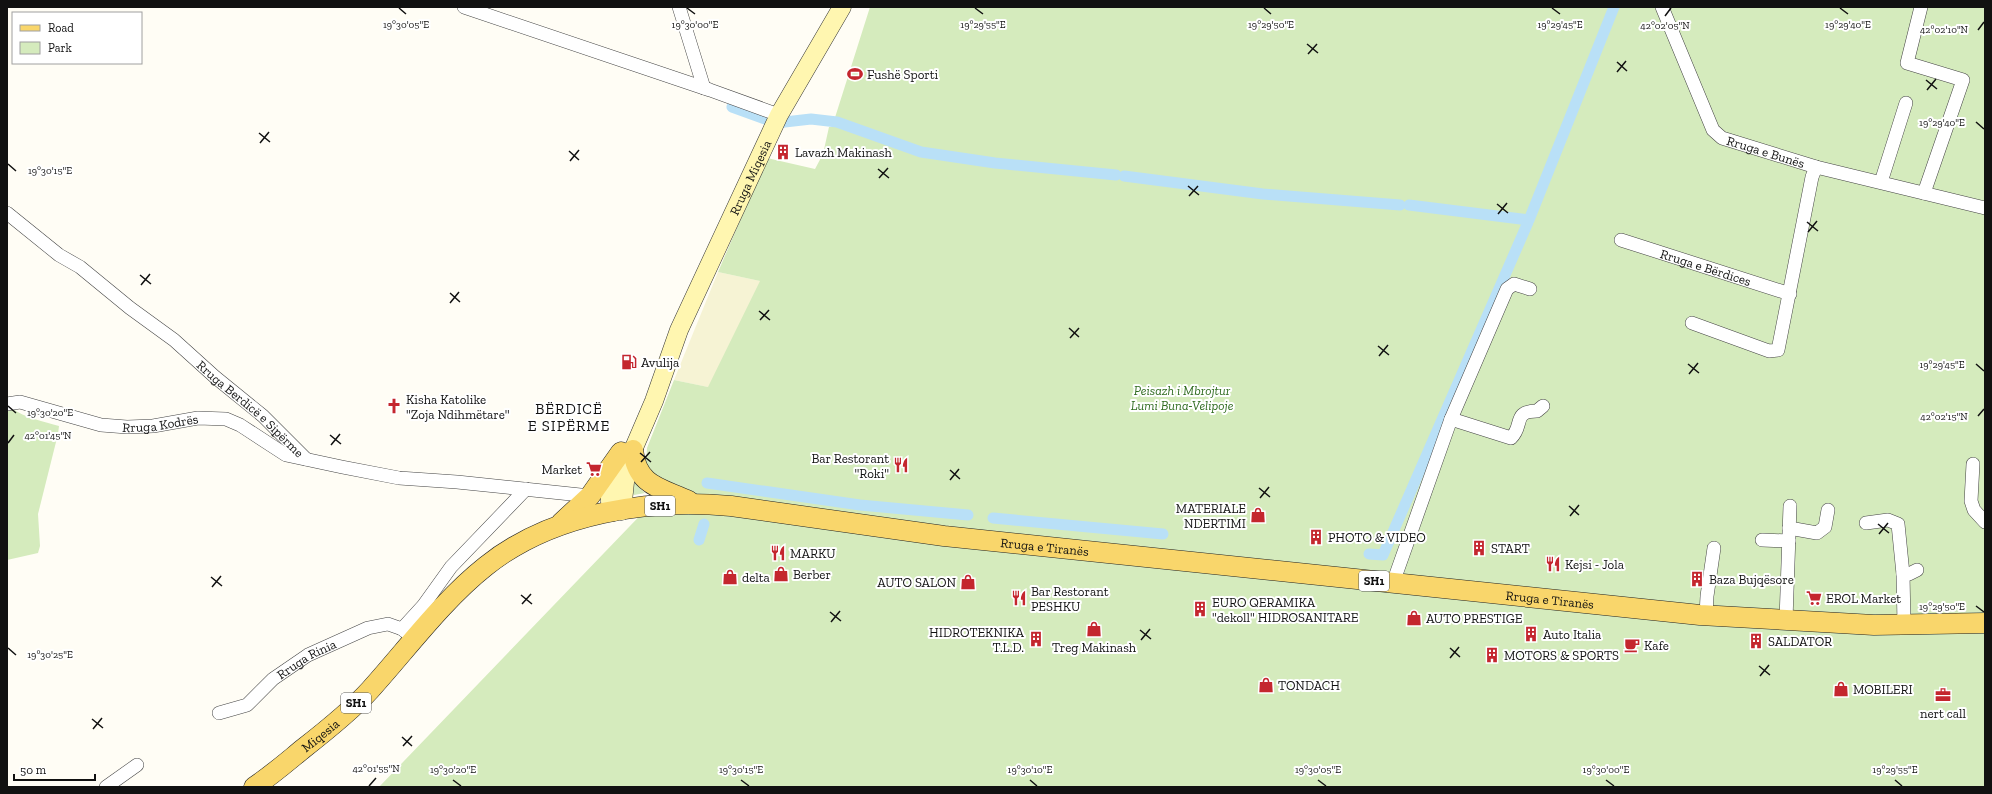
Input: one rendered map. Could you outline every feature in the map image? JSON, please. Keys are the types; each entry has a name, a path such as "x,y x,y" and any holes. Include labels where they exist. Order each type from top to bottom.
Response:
{"main road":[{"name":"Rruga Miqesia","path":"618,512 625,482 627,451 654,401 669,354 768,137 842,7"},
{"path":"551,530 570,516 590,496 627,451 641,474 653,486 698,505"},
{"name":"Rruga e Tiranës","path":"698,505 731,506 944,536 1706,615 1874,625 1985,623"},
{"name":"SH1","path":"551,530 593,516 652,506 698,505"},
{"name":"Miqesia","path":"254,787 332,726 369,691 409,634 445,606 485,566 501,554 533,537 551,530"}],"street":[{"path":"464,7 704,88 778,118"},
{"path":"679,7 704,88"},
{"name":"Rruga e Bunës","path":"1662,7 1713,130 1722,138 1816,167 1985,208"},
{"path":"1920,7 1907,63 1963,80 1924,193"},
{"path":"1881,182 1906,103"},
{"path":"1692,323 1774,352 1778,350 1812,177 1816,167"},
{"name":"Rruga Berdicë e Sipërme","path":"7,213 59,255 80,267 130,308 174,340 215,377 263,416 306,459 399,478 590,496"},
{"name":"Rruga e Bërdices","path":"1621,240 1790,294"},
{"path":"1393,583 1451,419 1507,289 1514,284 1530,289"},
{"name":"Rruga Kodrës","path":"7,404 20,402 101,425 127,427 153,426 198,418 226,419 240,425 286,455 306,459"},
{"path":"1451,419 1511,438 1522,415 1528,411 1537,411 1543,406"},
{"path":"1973,464 1971,501 1974,510 1985,522"},
{"path":"409,634 423,606 451,566 526,489"},
{"path":"1786,620 1790,506"},
{"path":"1790,528 1817,533 1825,527 1828,510"},
{"path":"1866,523 1888,520 1898,524 1903,574 1904,624"},
{"path":"1762,540 1789,541"},
{"path":"1706,615 1707,596 1714,548"},
{"path":"1903,574 1909,574 1917,570"},
{"name":"Rruga Rinia","path":"219,713 247,705 273,679 308,655 329,644 379,624 388,624 409,634"},
{"path":"106,787 137,765"}],"shaded area":[{"path":"718,272 807,291 775,401 674,380"}],"green space":[{"name":"Peisazh i Mbrojtur Lumi Buna-Velipoje","path":"870,7 1985,7 1985,787 379,787 655,500 664,479 657,479 646,464 647,448 674,380 708,387 760,281 718,272 767,158 815,169 823,154 829,127 832,127"},
{"path":"13,409 28,417 59,426 38,514 40,546 38,553 7,560 7,410"},
{"path":"634,482 645,493 634,495 631,491"}],"waterway":[{"path":"1369,554 1383,555 1529,220 1614,7"},
{"path":"732,107 776,123 811,119 837,122 921,152 995,163 1116,175"},
{"path":"1124,176 1263,194 1400,205"},
{"path":"1409,205 1529,220"},
{"path":"707,483 860,505 968,515"},
{"path":"993,518 1163,534"},
{"path":"699,540 704,524"}],"place":[{"name":"Fushë Sporti","path":"855,74"},
{"name":"Lavazh Makinash","path":"783,152"},
{"name":"Avulija","path":"629,362"},
{"name":"Kisha Katolike \"Zoja Ndihmëtare\"","path":"394,406"},
{"name":"Bar Restorant \"Roki\"","path":"901,465"},
{"name":"Market","path":"594,469"},
{"name":"MATERIALE NDERTIMI","path":"1258,515"},
{"name":"PHOTO & VIDEO","path":"1316,537"},
{"name":"START","path":"1479,548"},
{"name":"MARKU","path":"778,553"},
{"name":"Kejsi - Jola","path":"1553,564"},
{"name":"Berber","path":"781,574"},
{"name":"delta","path":"730,577"},
{"name":"Baza Bujqësore","path":"1697,579"},
{"name":"AUTO SALON","path":"968,582"},
{"name":"Bar Restorant PESHKU","path":"1019,598"},
{"name":"EROL Market","path":"1814,598"},
{"name":"EURO QERAMIKA \"dekoll\" HIDROSANITARE","path":"1200,609"},
{"name":"AUTO PRESTIGE","path":"1414,618"},
{"name":"Treg Makinash","path":"1094,629"},
{"name":"Auto Italia","path":"1531,634"},
{"name":"HIDROTEKNIKA T.L.D.","path":"1036,639"},
{"name":"SALDATOR","path":"1756,641"},
{"name":"Kafe","path":"1632,645"},
{"name":"MOTORS & SPORTS","path":"1492,655"},
{"name":"TONDACH","path":"1266,685"},
{"name":"MOBILERI","path":"1841,689"},
{"name":"nert call","path":"1943,695"}],"district":[{"name":"BËRDICË E SIPËRME","path":"569,418"}]}
